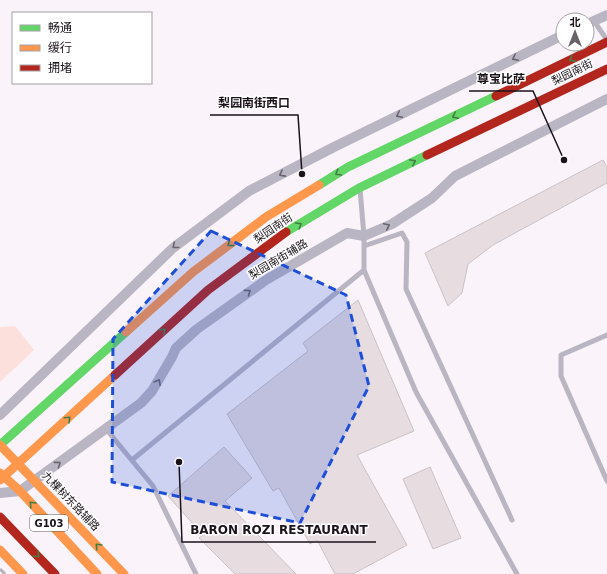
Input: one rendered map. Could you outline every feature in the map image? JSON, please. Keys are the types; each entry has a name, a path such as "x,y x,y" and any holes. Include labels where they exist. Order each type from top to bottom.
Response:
{"main road":[{"name":"梨园南街","path":"0,445 193,272 266,217 348,167 607,41"},
{"name":"梨园南街","path":"1,476 18,464 208,290 280,236 360,188 607,68"},
{"name":"九棵树东路辅路","path":"0,445 124,574"},
{"name":"G103","path":"1,476 20,491 97,574"},
{"name":"G103","path":"0,517 55,574"},
{"path":"0,550 23,574"}],"street":[{"path":"595,20 607,15"},
{"path":"0,415 173,248 249,191 334,147 555,39"},
{"name":"梨园南街辅路","path":"20,491 141,403 152,391 176,348 197,329 266,280 347,233 364,241 432,198 455,176 607,99"},
{"path":"0,493 20,491"}],"lane":[{"path":"595,28 607,41"},
{"path":"360,188 364,241 364,270 416,392 517,574"},
{"path":"364,241 402,233 407,242 406,289 512,520"},
{"path":"132,460 364,270"},
{"path":"607,335 561,355 561,376 607,481"},
{"path":"106,429 153,486 196,574"}],"highlighted area":[{"path":"211,231 346,295 369,386 300,523 112,482 113,339"}],"shaded area":[{"path":"15,326 34,350 0,382 0,327"}],"building":[{"path":"603,160 607,167 607,183 493,245 468,264 462,293 448,306 425,253"},
{"path":"358,300 414,431 357,455 407,545 353,574 335,574 317,540 310,544 279,488 273,491 227,414 308,351 303,343"},
{"path":"224,447 252,478 225,501 296,574 235,574 199,538 203,535 168,496"},
{"path":"430,467 461,538 433,549 403,479"}],"railway":[{"path":"0,569 5,574"}],"traffic: fast":[{"path":"319,185 348,167 496,96"},
{"path":"286,232 359,188 427,155"},
{"path":"0,445 126,332"}],"traffic: slow":[{"path":"126,332 193,272 266,217 319,185"},
{"path":"0,480 115,375"},
{"path":"0,445 124,574"},
{"path":"0,473 20,491 97,574"},
{"path":"0,550 23,574"}],"traffic: jam":[{"path":"496,96 607,42"},
{"path":"427,155 607,69"},
{"path":"115,375 208,290 286,232"},
{"path":"0,517 55,574"}],"place":[{"name":"尊宝比萨","path":"564,160"},
{"name":"梨园南街西口","path":"302,174"},
{"name":"BARON ROZI RESTAURANT","path":"179,462"}]}
